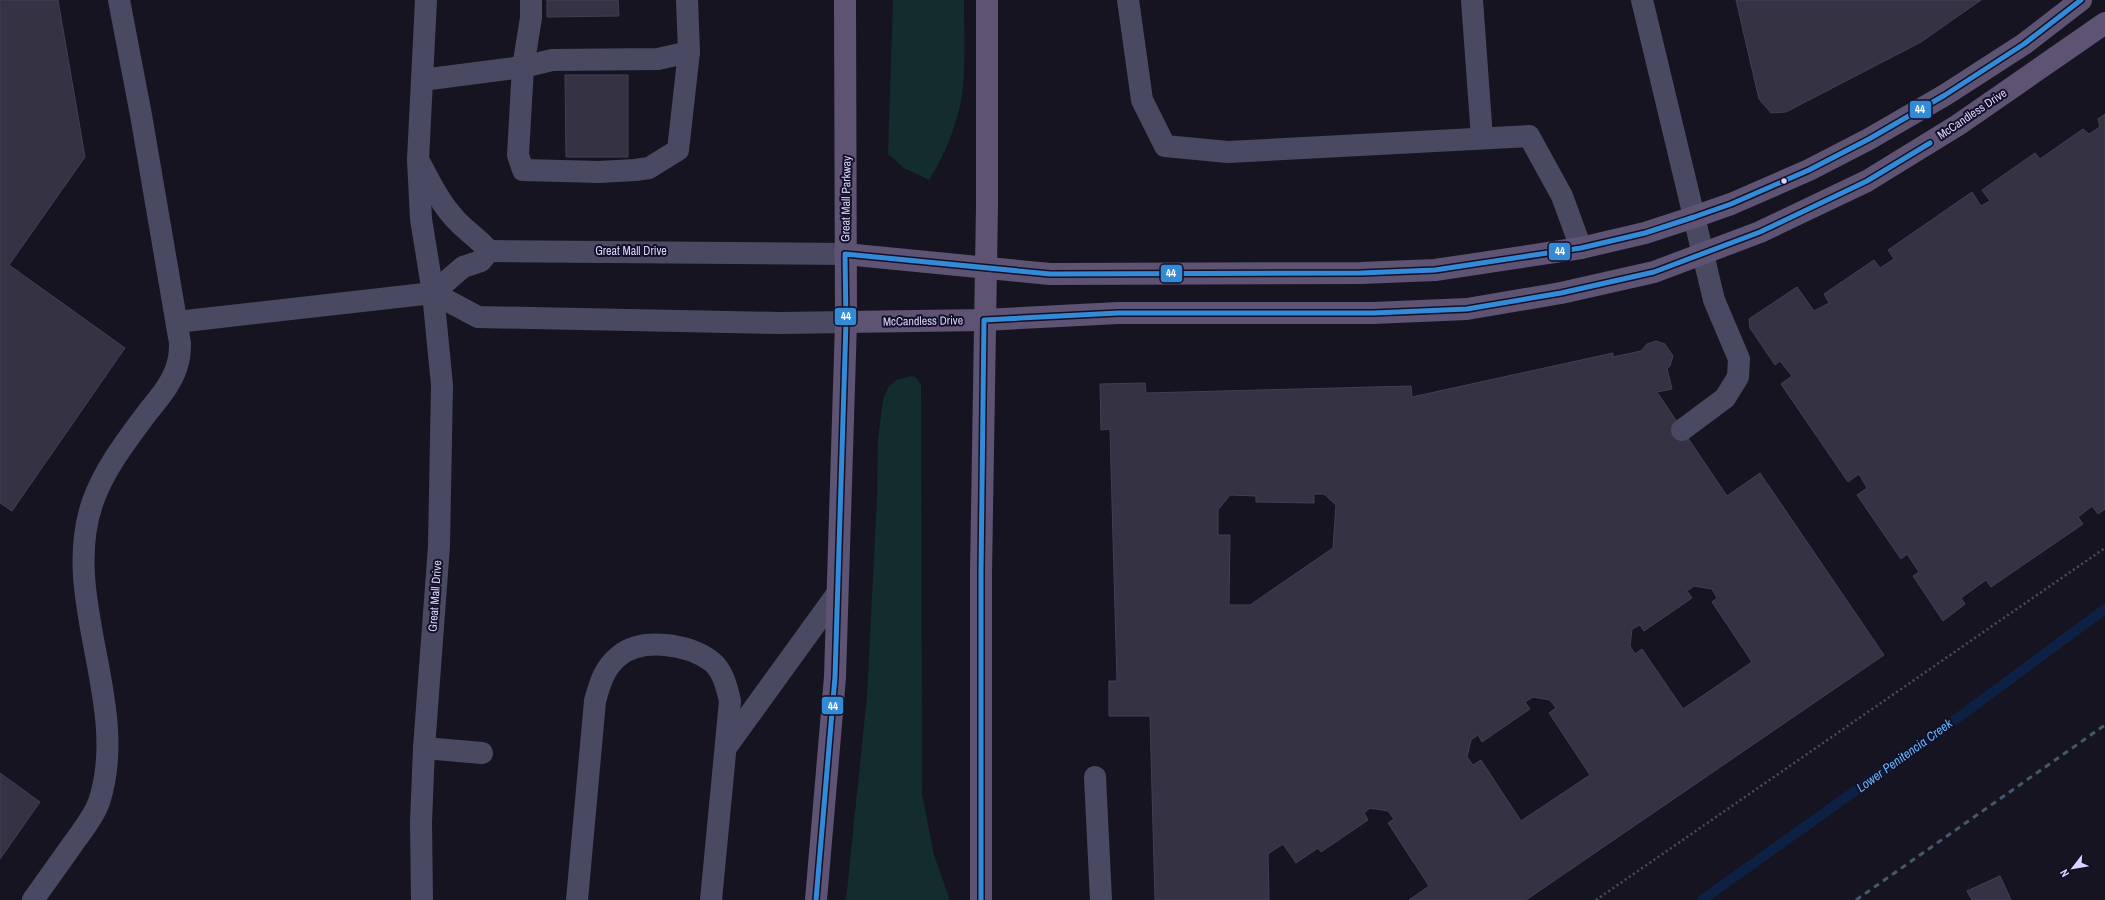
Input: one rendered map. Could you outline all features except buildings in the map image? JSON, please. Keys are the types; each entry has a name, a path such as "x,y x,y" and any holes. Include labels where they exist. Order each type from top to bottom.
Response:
{"main road":[{"name":"Great Mall Parkway","path":"816,900 835,677 846,322 845,0"},
{"path":"981,900 981,572 987,206 987,0"},
{"path":"845,254 1050,274 1361,273 1435,270 1581,248 1645,233 1694,217 1731,204 1809,170 1869,139 1945,95 2024,44 2081,0"},
{"name":"McCandless Drive","path":"846,322 984,320 1118,314 1373,313 1467,309 1561,293 1654,272 1703,254 1786,220 1867,181 1958,125 2105,23"}],"street":[{"path":"33,900 87,824 98,804 104,784 107,761 105,713 83,572 84,546 92,504 102,482 127,440 171,380 178,362 180,344 119,0"},
{"name":"Great Mall Drive","path":"422,900 421,822 424,748 439,546 442,385 433,293 421,219 418,160 426,0"},
{"path":"531,0 531,18 523,67 518,155 523,170 599,172 649,168 678,150 689,52 687,0"},
{"path":"1128,0 1142,100 1165,146 1228,152 1528,136 1562,196 1581,248"},
{"path":"1472,0 1482,138"},
{"path":"1642,0 1714,300 1739,359 1738,377 1725,398 1682,430"},
{"path":"422,80 523,67 552,60 658,59 689,52"},
{"path":"177,322 433,293 463,267 481,261 489,251 478,238 460,224 443,205 418,160"},
{"name":"Great Mall Drive","path":"489,251 772,252 845,254"},
{"path":"433,293 478,317 773,323 846,322"},
{"path":"727,746 837,594"},
{"path":"577,900 595,701 603,674 619,655 641,645 664,645 690,650 712,661 726,683 730,701 727,746 711,900"},
{"path":"424,748 482,753"},
{"path":"1095,777 1101,900"}],"path":[{"path":"1596,900 2105,548"}],"green space":[{"path":"893,0 964,0 964,60 960,106 950,139 929,180 904,168 888,154"},
{"path":"911,376 916,377 921,385 922,794 934,855 950,900 846,900 867,696 877,497 878,440 883,399 888,388 896,380"}],"waterway":[{"name":"Lower Penitencia Creek","path":"1702,900 1963,714 2105,609"}],"railway":[{"path":"1856,900 2105,725"}],"transit line":[{"name":"44","path":"816,900 835,677 846,322 845,254 1050,274 1361,273 1435,270 1581,248 1645,233 1694,217 1731,204 1809,170 1869,139 1945,95 2024,44 2081,0"},
{"name":"44","path":"981,900 981,572 984,320 1118,313 1373,313 1467,309 1561,293 1654,272 1760,232 1867,181 1930,143"}]}
